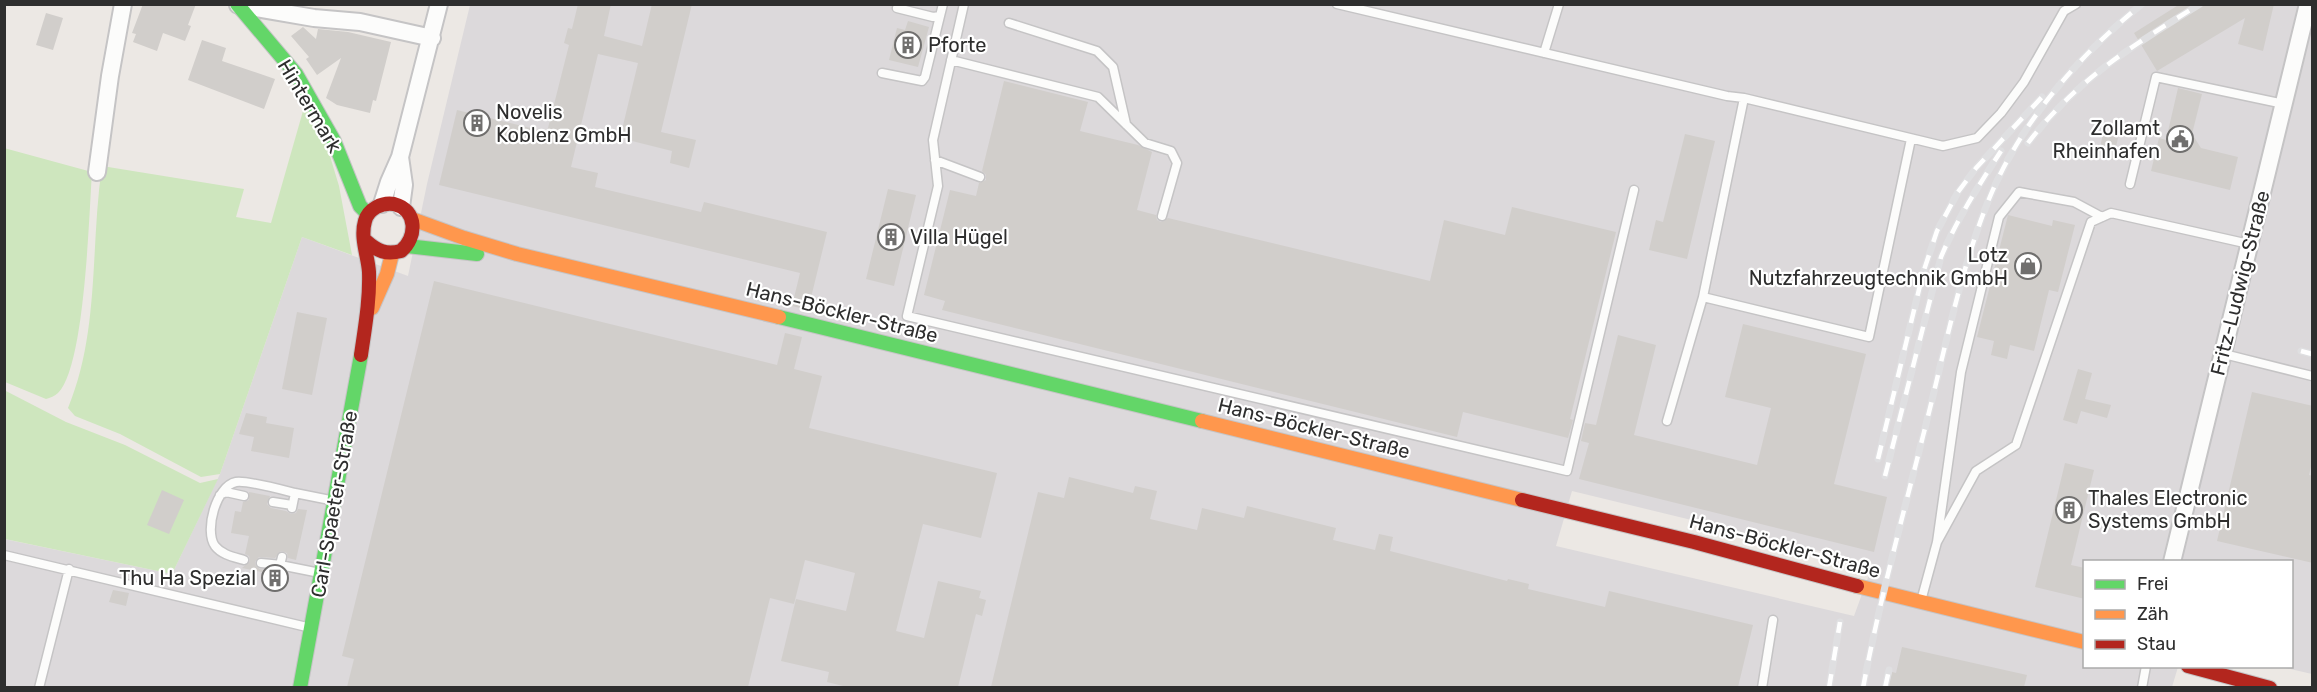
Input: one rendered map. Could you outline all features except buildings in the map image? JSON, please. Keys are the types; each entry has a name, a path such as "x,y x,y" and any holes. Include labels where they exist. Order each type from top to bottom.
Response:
{"main road":[{"name":"Hintermark","path":"238,5 296,74 334,141 360,206 368,214"},
{"path":"366,241 377,251 392,254 407,246 414,229 407,213 396,205 382,204 368,214"},
{"name":"Hans-Böckler-Straße","path":"407,213 453,235 532,259 1648,530 1921,602 2083,642"},
{"name":"Carl-Spaeter-Straße","path":"300,687 336,501 367,321 369,270 363,228 368,214"},
{"name":"Hans-Böckler-Straße","path":"407,246 532,259"},
{"name":"Carl-Spaeter-Straße","path":"367,321 387,274 392,254"},
{"path":"2196,668 2270,687"}],"street":[{"path":"97,172 110,76 123,4"},
{"path":"382,204 388,182 400,158 440,4"},
{"name":"Fritz-Ludwig-Straße","path":"2172,560 2283,104 2308,28 2308,4"},
{"name":"Hintermark","path":"238,5 314,18 360,22 432,38"},
{"path":"400,158 407,213"}],"lane":[{"path":"882,73 922,81 926,77 943,4"},
{"path":"964,4 933,140 938,186 908,316 1567,471 1634,190"},
{"path":"1337,4 1943,146 1977,138 2001,113 2024,82 2064,12 2076,4"},
{"path":"1544,53 1558,4"},
{"path":"897,8 933,17 940,16"},
{"path":"1009,23 1097,51 1113,67 1126,124"},
{"path":"951,60 1098,97 1145,142 1171,152 1177,163 1162,216"},
{"path":"2130,184 2156,77 2283,104"},
{"path":"1667,421 1703,297 1744,98"},
{"path":"1703,297 1869,336 1911,139"},
{"path":"935,160 980,177"},
{"path":"1921,602 1937,542 1961,372 1999,217 2019,192 2074,202 2102,217"},
{"path":"1937,542 1976,471 2016,445 2091,222 2111,213 2249,244"},
{"path":"2224,354 2313,376"},
{"path":"244,560 224,554 214,545 211,532 215,504 227,486 237,482 336,501"},
{"path":"219,495 226,492 244,496"},
{"path":"273,502 292,506 295,493"},
{"path":"4,555 311,628"},
{"path":"261,563 282,561 321,573"},
{"path":"39,687 69,569"},
{"path":"1762,687 1773,620"},
{"path":"2142,687 2146,668"}],"shaded area":[{"name":"Novelis Koblenz GmbH","path":"470,5 2312,5 2312,674 2286,668 2293,668 2293,560 2083,560 2083,668 2178,668 2172,687 5,687 4,539 172,574 220,474 302,237 408,276 427,184","holes":["1572,491 1873,564 1854,616 1556,546"]}],"green space":[{"path":"305,104 323,133 339,186 352,255 302,237 220,474 201,477 120,434 75,416 68,408 78,379 90,319 102,166 244,189 236,217 271,223"},
{"path":"4,148 92,172 84,289 74,354 67,378 58,393 46,399 5,382"},
{"path":"4,390 66,422 125,445 200,483 218,479 172,574 5,539"}],"railway":[{"path":"1863,688 1883,593 1952,319 1987,204 2015,147 2052,94 2095,46 2142,4"},
{"path":"2028,143 2066,100 2107,65 2200,4"},
{"path":"1878,459 1923,273 1937,231 1958,192 1976,168 2042,97"},
{"path":"1885,476 1941,257 1961,216 2001,151"},
{"path":"2301,351 2312,354"},
{"path":"1829,688 1840,622"},
{"path":"1885,688 1889,670"}],"traffic: fast":[{"path":"237,4 296,74 334,141 360,206 368,214"},
{"path":"407,246 477,254"},
{"path":"779,317 1202,421"},
{"path":"300,688 361,355"}],"traffic: slow":[{"path":"412,219 517,254 779,317"},
{"path":"372,308 387,274 392,254"},
{"path":"1202,421 1522,500"},
{"path":"1857,586 2083,642"}],"traffic: jam":[{"path":"361,355 369,282 364,240 365,221 372,210 385,204 402,207 411,218 410,239 401,251 391,253 382,251 366,241"},
{"path":"1522,500 1694,542 1857,586"},
{"path":"2195,668 2270,688"}],"place":[{"name":"Pforte","path":"908,45"},
{"name":"Novelis Koblenz GmbH","path":"477,123"},
{"name":"Zollamt Rheinhafen","path":"2180,139"},
{"name":"Villa Hügel","path":"891,237"},
{"name":"Lotz Nutzfahrzeugtechnik GmbH","path":"2028,266"},
{"name":"Thales Electronic Systems GmbH","path":"2069,510"},
{"name":"Thu Ha Spezial","path":"275,578"}]}
